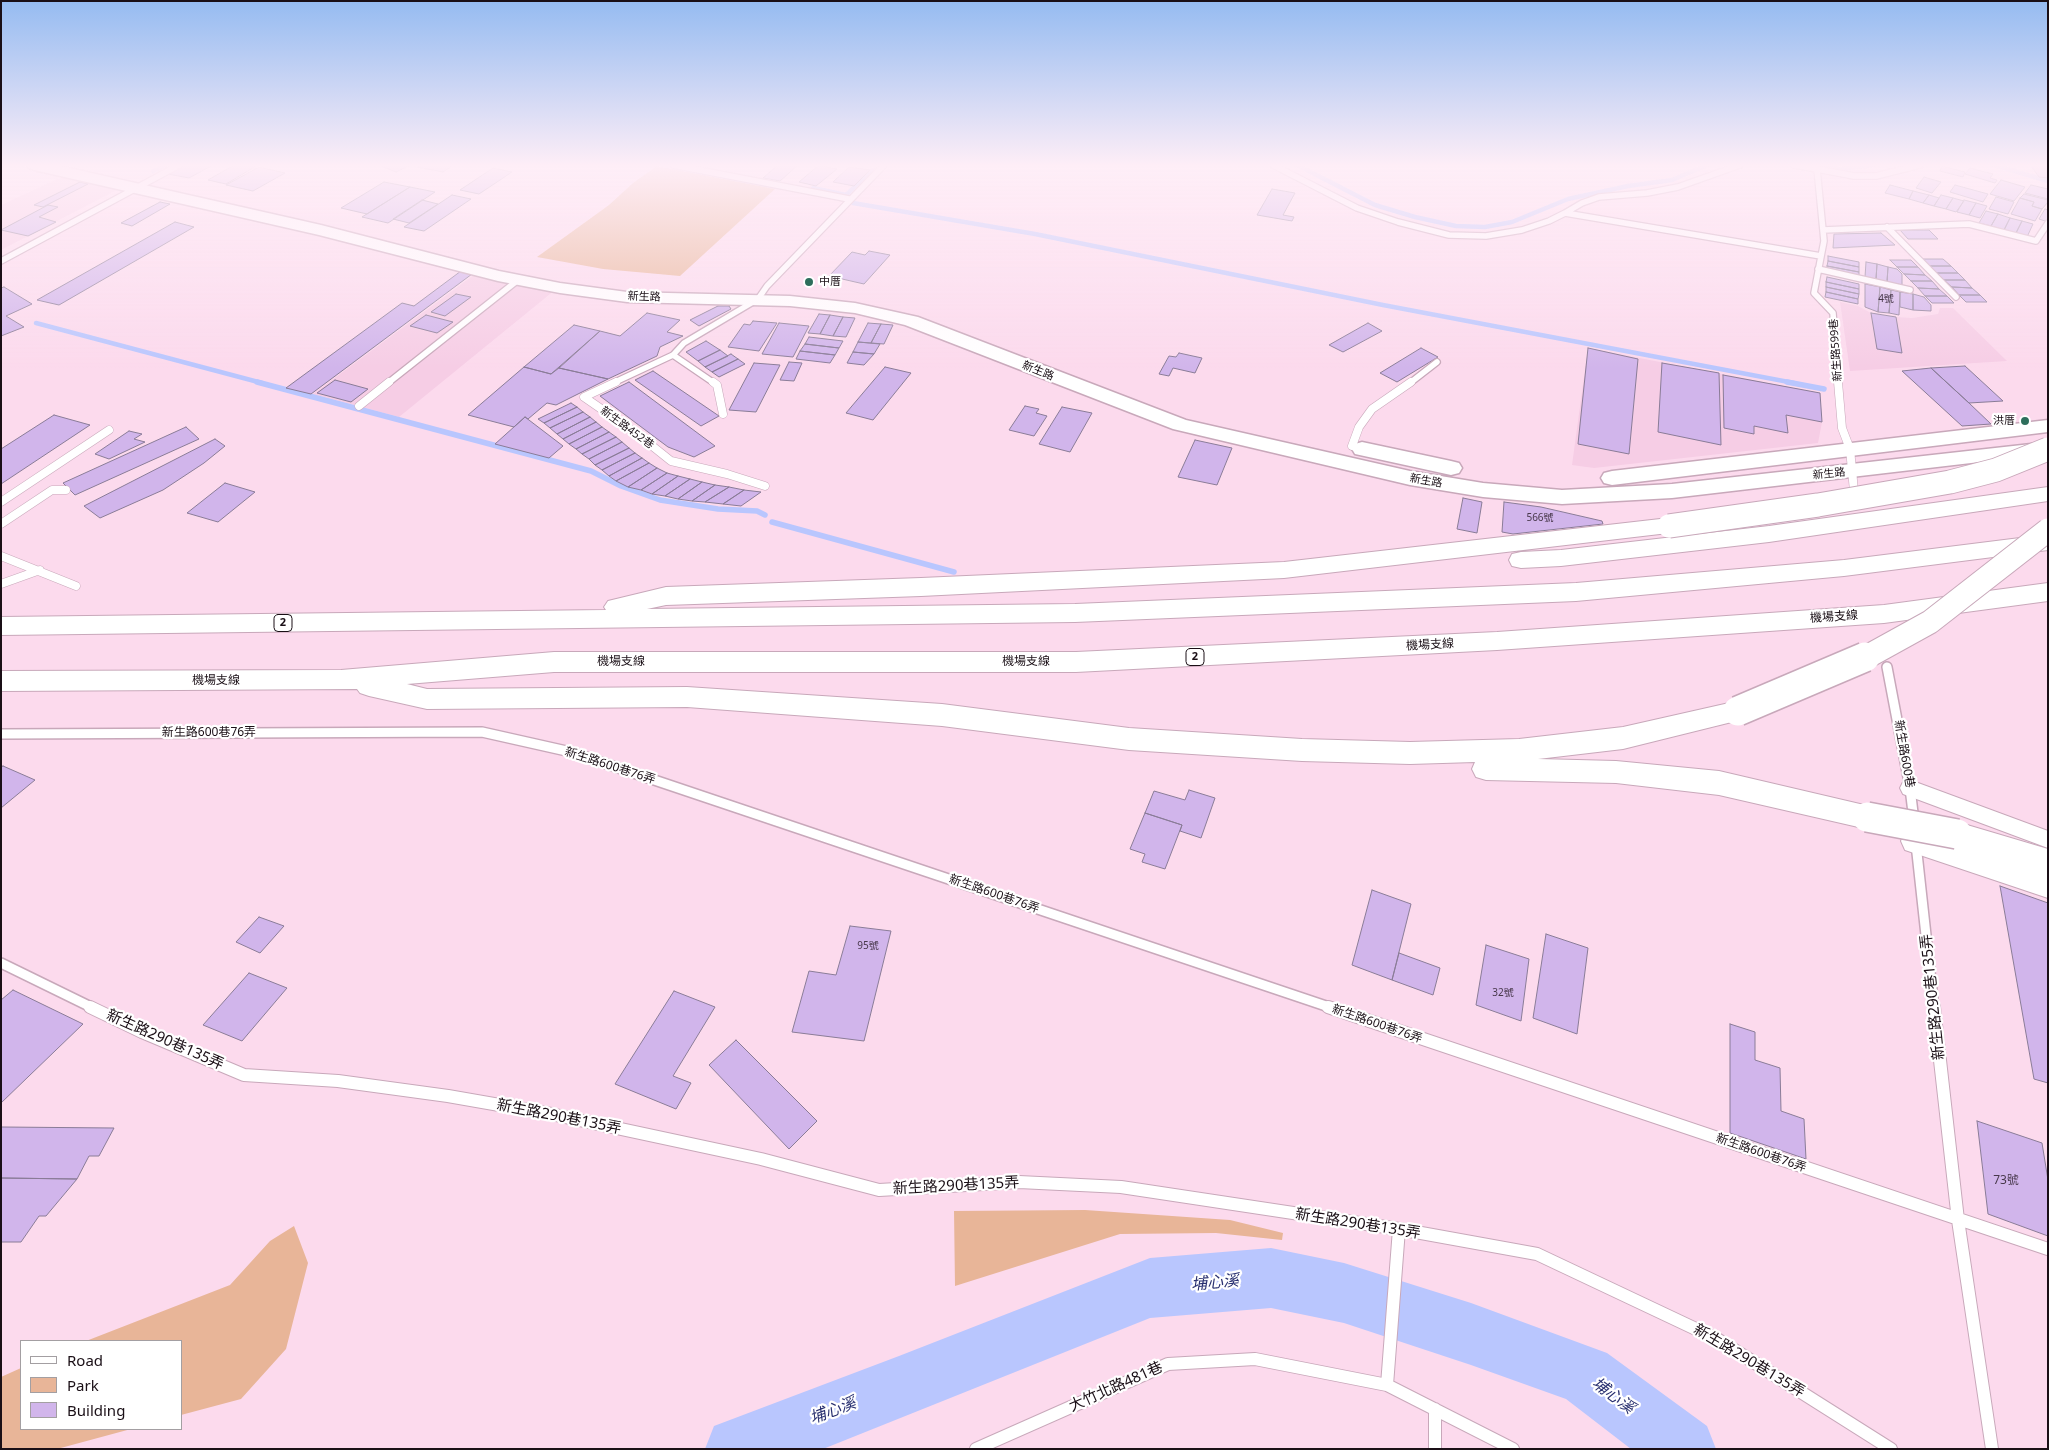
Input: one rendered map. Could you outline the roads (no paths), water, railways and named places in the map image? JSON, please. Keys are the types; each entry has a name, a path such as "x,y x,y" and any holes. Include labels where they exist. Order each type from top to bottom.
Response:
{"main road":[{"name":"新生路","path":"332,233 518,280 627,297 830,290 894,301 948,317 1130,392 1194,412 1471,472 1605,479 2048,426"},
{"name":"新生路","path":"389,233 538,268 636,281 762,292 855,308 911,321 1180,425 1410,478 1483,490 1562,496 1852,481 2048,450"},
{"path":"1284,570 1669,526 1818,505 1950,482 1996,470 2048,450"},
{"path":"564,619 666,596 921,587 1560,558 1770,534 2048,494"},
{"path":"341,680 427,699 687,697 942,715 1129,739 1302,750 1410,753 1519,750 1623,738 1738,711 1859,661 1930,622 2048,530"},
{"name":"2","path":"1,626 1075,613 1576,592 1844,568 2048,543"},
{"name":"機場支線","path":"1,681 341,680 554,662 1076,662 1296,652 1884,614 2048,592"},
{"path":"1129,739 1212,758 1272,764 1346,769 1534,769 1616,772 1719,783 1867,817 1957,834 2048,862"},
{"path":"1916,841 2048,885"}],"street":[{"path":"1910,788 2048,840"}],"lane":[{"path":"1,260 53,233"},
{"name":"新生路452巷","path":"765,486 727,474 671,461 636,433 584,397 673,355 684,343 762,292 818,233"},
{"path":"1440,233 1449,235 1486,236 1506,233"},
{"path":"1683,233 1821,256"},
{"name":"新生路599巷","path":"1823,233 1824,240 1814,293 1833,314 1842,428 1850,449 1852,481"},
{"path":"1893,233 1956,297"},
{"path":"2003,233 2036,241 2042,233"},
{"path":"1818,269 1910,290"},
{"path":"359,406 518,280"},
{"path":"673,355 717,385 723,414"},
{"path":"1352,446 1360,427 1372,409 1401,390 1437,362"},
{"path":"1,502 109,430"},
{"path":"1,524 52,490 66,490"},
{"path":"1,556 76,586"},
{"path":"1,584 40,570"},
{"name":"新生路600巷","path":"1887,667 1910,788 1916,841"},
{"name":"新生路600巷76弄","path":"1,734 482,732 571,752 2048,1249"},
{"name":"新生路290巷135弄","path":"1916,841 1958,1220 1992,1449"},
{"name":"新生路290巷135弄","path":"1,963 142,1032 244,1075 338,1081 448,1096 551,1114 761,1159 878,1190 1019,1182 1121,1187 1399,1229 1537,1254 1717,1339 1891,1449"},
{"path":"1387,1384 1399,1229"},
{"name":"大竹北路481巷","path":"976,1449 1168,1364 1255,1359 1387,1384 1513,1449"},
{"path":"1435,1409 1435,1449"}],"waterway":[{"path":"1027,233 1383,305 1794,383"},
{"path":"36,323 262,383"},
{"path":"257,382 591,471 621,486 660,500 718,509 757,511 765,515"},
{"path":"1787,382 1824,389"},
{"path":"772,522 954,572"},
{"name":"埔心溪","path":"737,1449 899,1388 1150,1288 1271,1278 1344,1293 1471,1334 1585,1375 1684,1449"}],"place":[{"name":"中厝","path":"809,282"},
{"name":"洪厝","path":"2025,421"}]}
